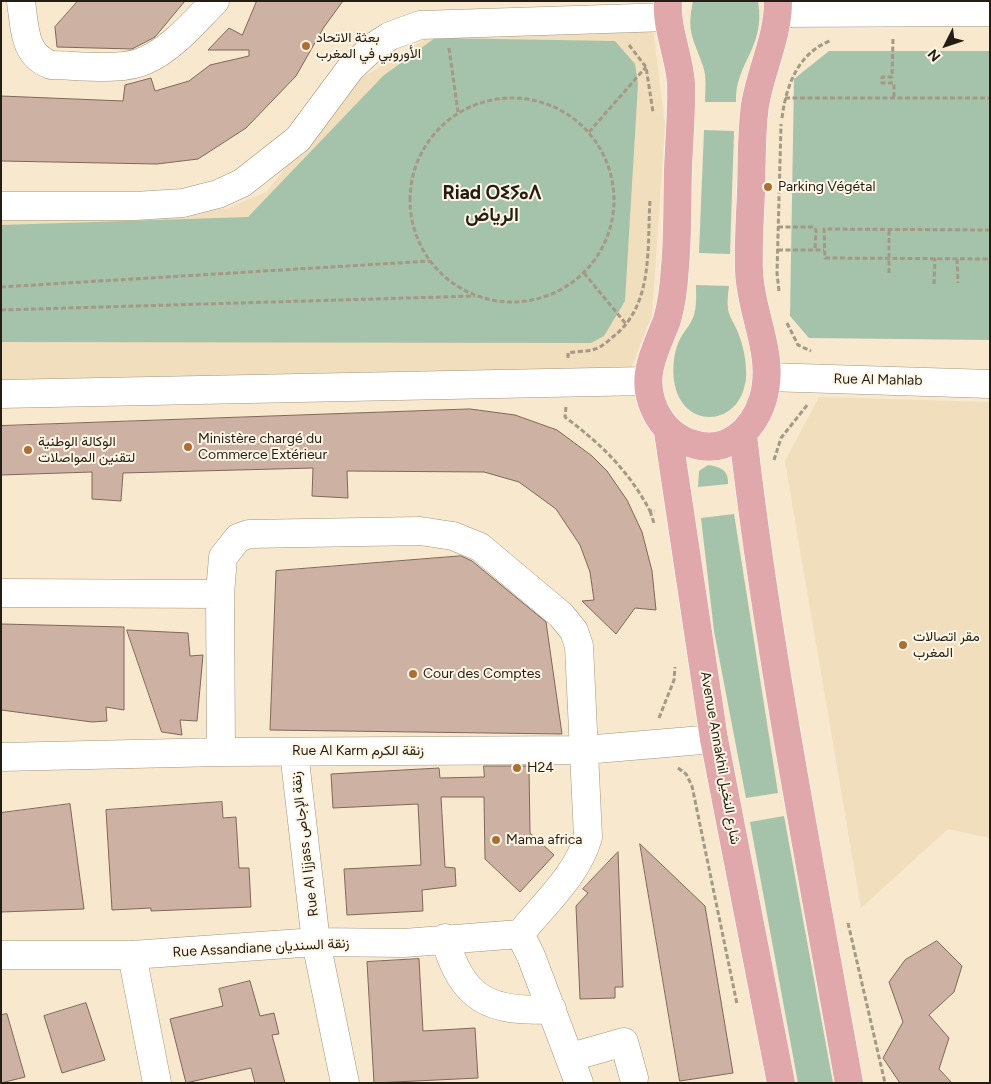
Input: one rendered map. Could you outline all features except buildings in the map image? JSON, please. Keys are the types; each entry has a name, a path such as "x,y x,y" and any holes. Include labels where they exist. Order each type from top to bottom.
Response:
{"main road":[{"path":"668,9 681,82 675,266 666,320 654,351 647,381 651,402 658,418 668,432 697,446 721,444 743,435 755,418 763,398 767,378 765,348 754,308 748,271 752,131 759,85 775,37 778,7"},
{"name":"Avenue Annakhil شارع النخيل","path":"668,432 681,508 714,738 780,1083"},
{"path":"743,435 750,500 796,783 849,1083"}],"street":[{"path":"1,8 22,2 27,40 32,51 40,61 51,65 125,66 145,61 168,47 215,1"},
{"path":"778,7 830,14 990,12"},
{"path":"1,206 135,206 183,203 218,194 242,183 298,139 350,69 373,47 390,36 420,24 620,17 668,9"},
{"name":"Rue Al Mahlab","path":"767,378 990,384"},
{"path":"1,394 647,381"},
{"path":"221,752 220,594 223,557 238,538 249,534 420,532 453,536 480,547 561,615 574,631 579,646 588,836 584,853 520,934 532,956 571,1057 579,1083"},
{"path":"1,593 220,594"},
{"name":"Rue Al Karm زنقة الكرم","path":"1,756 221,752 584,750 714,738"},
{"name":"Rue Al Ijjass زنقة الإجاص","path":"294,752 316,942 345,1083"},
{"name":"Rue Assandiane زنقة السنديان","path":"1,955 132,955 316,942 404,943 445,938 520,934"},
{"path":"445,938 450,956 459,976 473,992 485,1001 501,1008 523,1011 552,1009"},
{"path":"132,955 157,1083"},
{"path":"571,1057 624,1042 634,1078"}],"path":[{"path":"780,301 778,227 781,122 785,98 799,65 808,53 830,41 830,14"},
{"path":"620,17 620,38 631,46 646,67 654,120"},
{"path":"446,22 458,112"},
{"path":"892,51 892,77 882,77 882,83 894,84 894,98"},
{"path":"589,132 646,67"},
{"path":"1,310 476,296 504,302 533,300 561,290 584,273 602,249 612,222 614,193 608,164 589,132 573,118 548,104 519,97 490,100 458,112 439,127 422,150 411,177 409,207 416,235 430,261 450,282 476,296"},
{"path":"785,98 990,98"},
{"path":"650,197 645,286 634,312 617,334 595,349 568,352 565,417 597,441 615,458 630,477 650,512 656,529"},
{"path":"778,227 814,227 816,230 815,250"},
{"path":"990,230 824,229 825,258 990,258"},
{"path":"889,230 889,272"},
{"path":"778,250 824,250"},
{"path":"934,284 935,258"},
{"path":"958,259 958,283"},
{"path":"1,286 430,261"},
{"path":"584,273 626,324"},
{"path":"774,466 775,452 781,438 810,402 814,352 798,345 785,317"},
{"path":"650,512 681,508"},
{"path":"674,661 674,680 659,719 663,766 681,769 690,780 692,786 737,1005"},
{"path":"847,915 885,1083"}],"shaded area":[{"path":"653,29 665,125 652,315 629,373 1,380 1,221 188,213 228,208 266,192 357,81 432,35"},
{"name":"مقر اتصالات المغرب","path":"819,397 990,402 990,838 948,829 861,908 785,461"}],"green space":[{"path":"693,1 758,1 758,31 740,76 736,102 705,102 704,70 692,35 690,21"},
{"path":"435,38 615,41 635,64 638,84 625,301 604,336 591,343 1,342 1,225 248,217 383,76"},
{"path":"829,51 990,51 990,340 809,338 790,316 794,79"},
{"path":"704,130 734,131 730,254 699,253"},
{"path":"696,285 729,286 729,312 739,335 745,359 746,378 742,394 734,406 724,414 712,417 701,416 690,410 681,400 674,381 675,352 694,315"},
{"path":"708,465 723,470 727,475 728,484 698,487 699,471"},
{"path":"734,514 778,793 746,798 714,631 701,518"},
{"path":"784,816 833,1083 798,1083 750,822"}],"place":[{"name":"بعثة الاتحاد الأوروبي في المغرب","path":"306,46"},
{"name":"Parking Végétal","path":"768,187"},
{"name":"Ministère chargé du Commerce Extérieur","path":"188,447"},
{"name":"الوكالة الوطنية لتقنين المواصلات","path":"28,450"},
{"name":"مقر اتصالات المغرب","path":"903,645"},
{"name":"Cour des Comptes","path":"413,674"},
{"name":"H24","path":"517,768"},
{"name":"Mama africa","path":"496,840"}],"district":[{"name":"Riad ⵔⵉⵢⴰⴷ الرياض","path":"492,204"}]}
